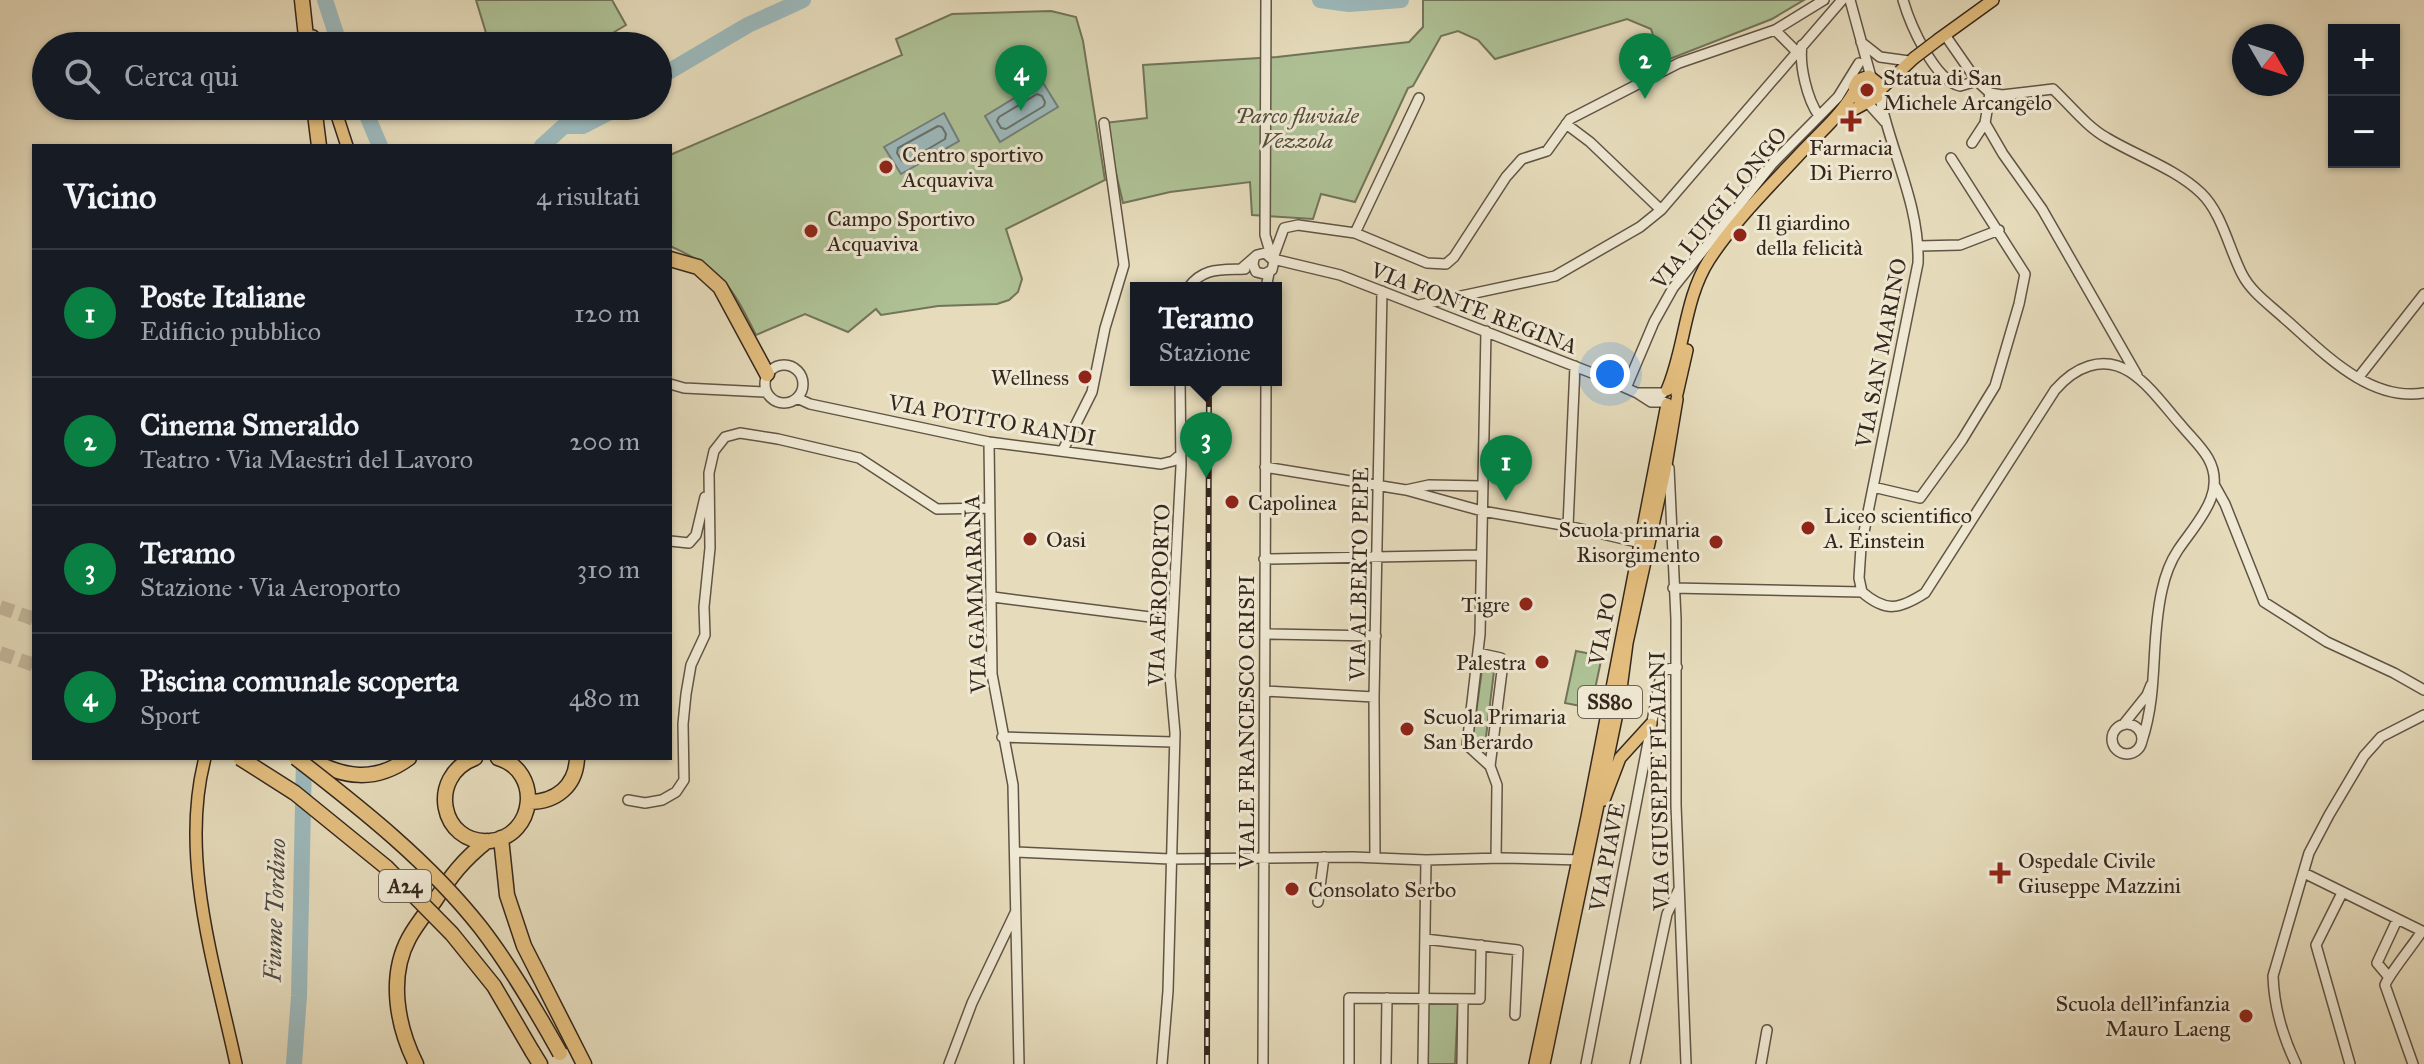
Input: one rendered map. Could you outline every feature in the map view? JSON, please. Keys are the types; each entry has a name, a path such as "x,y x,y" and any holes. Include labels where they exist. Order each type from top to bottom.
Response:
{"highway":[{"path":"302,0 309,32"},
{"path":"316,120 319,144"},
{"path":"672,260 698,267 720,287 767,374"},
{"name":"A24","path":"243,760 295,793 386,867 452,934 494,986 537,1060"},
{"name":"A24","path":"299,760 355,803 417,858 480,927 516,980 562,1059"},
{"path":"311,760 327,769 365,776 392,771 406,760"},
{"path":"468,760 455,770 447,782 445,809 460,832 472,839 494,840"},
{"path":"416,1064 398,1012 396,986 399,966 408,939 461,862 520,824 529,802 528,789 523,777 503,760"},
{"path":"529,802 544,802 562,792 571,783 577,760"},
{"path":"460,832 461,862"},
{"path":"494,840 507,895 524,946 584,1064"}],"main road":[{"name":"SS80","path":"1836,119 1875,99 1911,60 1993,0"},
{"name":"SS80","path":"1669,397 1718,251 1772,184 1836,119 1861,78 1872,78 1911,60"},
{"path":"1872,78 1878,83 1879,92"},
{"path":"1855,87 1857,99 1866,102"},
{"path":"339,120 346,144"},
{"name":"VIA GIUSEPPE FLAIANI","path":"1664,450 1669,397"},
{"name":"SS80","path":"1662,483 1664,450"},
{"name":"VIA PO","path":"1535,1064 1610,701 1619,641 1664,450"},
{"name":"VIA PO","path":"1544,1064 1591,835 1606,785 1627,643 1662,483"},
{"path":"1610,701 1612,710 1599,780 1606,785 1620,758 1651,724"},
{"path":"204,760 197,787 196,855 236,1064"},
{"path":"1565,965 1563,957 1581,870 1578,862"}],"street":[{"path":"1266,0 1267,282"},
{"path":"1268,265 1283,231 1298,225 1355,233 1427,263 1446,264 1454,257 1506,177 1522,159 1547,151 1566,124 1582,112 1679,63 1775,30 1824,0"},
{"path":"1419,305 1555,276 1627,235 1661,210 1842,0"},
{"path":"1850,0 1872,78"},
{"path":"1903,0 1918,38 1946,78 1960,86 1977,81"},
{"path":"1775,30 1800,52 1811,101 1819,116"},
{"path":"1942,37 1990,93 2002,95 2053,89 2103,136 2192,184 2205,197 2243,276 2255,291 2333,361 2358,378 2385,389 2414,395 2424,393"},
{"path":"1861,42 1880,57 1911,60"},
{"path":"1855,87 1861,42"},
{"name":"VIA LUIGI LONGO","path":"1626,388 1654,322 1673,288 1773,163 1843,91 1859,63"},
{"name":"VIA SAN MARINO","path":"1862,592 1859,578 1861,547 1919,246 1879,92"},
{"path":"1972,143 1985,123 1990,93"},
{"path":"1355,233 1419,98"},
{"name":"VIA SAN MARINO","path":"1866,102 1885,122"},
{"path":"1063,450 1092,392 1105,328 1124,265 1104,123"},
{"path":"1985,123 2042,209 2138,378 2201,448 2214,472 2215,486 2211,501 2176,553 2164,581 2156,625 2154,674 2151,713 2142,741 2134,753 2125,754 2116,749 2113,734 2147,695 2154,674"},
{"path":"1566,124 1590,142 1661,210"},
{"path":"1873,487 1920,498 1962,440 1995,386 2019,304 2025,274 1951,158"},
{"path":"1919,246 1960,245 1999,230"},
{"path":"1265,235 1252,263 1268,265"},
{"path":"1256,256 1268,265"},
{"path":"1241,269 1256,256"},
{"path":"1194,282 1205,272 1218,268 1268,265"},
{"name":"VIA FONTE REGINA","path":"1268,265 1295,265 1340,275 1637,393 1669,397"},
{"name":"VIA ALBERTO PEPE","path":"1375,858 1374,697 1382,291"},
{"path":"2358,378 2424,294"},
{"path":"1486,331 1481,592 1478,653 1467,745 1490,766 1497,785 1496,858"},
{"path":"1673,588 1862,592 1887,608 1907,604 1925,593 2067,376 2088,365 2111,364 2122,367 2138,378"},
{"path":"672,385 684,388 766,392 780,403 792,402 797,398 801,393 802,380 796,369 777,366 767,374 766,392"},
{"path":"1568,526 1575,366"},
{"name":"VIA AEROPORTO","path":"1162,1064 1169,962 1175,704 1170,676 1180,386"},
{"name":"VIALE FRANCESCO CRISPI","path":"1263,1064 1266,386"},
{"name":"VIA POTITO RANDI","path":"797,398 810,404 989,442 1161,464 1173,461 1180,455"},
{"path":"672,541 689,543 696,535 714,451 725,437 740,433 859,458 937,509 990,508"},
{"name":"VIA GAMMARANA","path":"949,1064 972,1003 1016,910 1013,785 992,674 989,442"},
{"name":"VIA GIUSEPPE FLAIANI","path":"1664,450 1677,667 1676,805 1686,1064"},
{"path":"1265,467 1406,490 1482,511 1641,543"},
{"name":"VIA GIUSEPPE FLAIANI","path":"1662,483 1668,497"},
{"path":"1406,490 1429,485 1482,486"},
{"path":"628,800 645,803 662,800 676,792 684,780 686,694 691,665 705,635 704,607 710,548 707,486"},
{"path":"2215,486 2264,602 2327,642 2424,690"},
{"path":"1264,559 1480,555"},
{"path":"993,597 1158,618 1172,617"},
{"path":"1266,634 1376,636"},
{"path":"1478,653 1496,656 1503,663 1490,766"},
{"name":"VIA PIAVE","path":"1586,1064 1651,724 1664,670 1677,667"},
{"path":"1265,691 1374,697"},
{"path":"2296,1064 2286,1043 2273,989 2273,976 2309,853 2364,756 2381,737 2424,715"},
{"path":"2122,725 2138,729 2142,741"},
{"path":"1002,737 1173,742"},
{"path":"1015,852 1170,859 1545,858 1578,862 1588,851"},
{"path":"1318,902 1324,857"},
{"path":"1423,1064 1426,860"},
{"path":"2304,873 2423,931 2388,976 2385,985 2413,1064"},
{"path":"1635,1064 1667,914 1681,886"},
{"path":"2342,893 2316,945 2350,1064"},
{"path":"1016,910 1019,1064"},
{"path":"2388,976 2377,963 2397,920"},
{"path":"1425,939 1518,950 1515,1015"},
{"path":"1349,1064 1349,998 1480,999 1481,945"},
{"path":"1386,1064 1387,998"},
{"path":"1462,1064 1463,999"},
{"path":"1761,1064 1767,1030"}],"green space":[{"path":"476,0 612,0 626,25 614,32 486,32"},
{"name":"Parco fluviale Vezzola","path":"1423,0 1804,0 1772,19 1662,62 1651,29 1627,19 1495,59 1478,40 1458,31 1441,36 1413,86 1408,88 1355,202 1321,194 1313,219 1252,215 1250,182 1170,192 1123,203 1104,123 1147,118 1143,65 1277,57 1409,42 1423,27"},
{"name":"Centro sportivo Acquaviva","path":"1051,11 1076,17 1083,41 1105,180 1006,229 1022,279 1018,292 1009,300 997,304 938,306 881,315 876,309 848,332 805,314 756,335 723,280 702,263 672,247 672,154 902,55 896,39 952,14"},
{"path":"1576,651 1602,656 1591,708 1565,703"},
{"path":"1483,662 1495,663 1485,745 1472,743"},
{"path":"1427,1004 1458,1004 1455,1064 1427,1064"}],"water":[{"path":"1042,81 1058,107 1000,142 985,116"},
{"path":"944,113 959,141 901,174 884,147"}],"waterway":[{"name":"Fiume Tordino","path":"325,0 335,32"},
{"path":"672,70 748,25 803,0"},
{"path":"1320,0 1349,4 1401,0"},
{"name":"Fiume Tordino","path":"369,120 379,144"},
{"path":"544,144 564,126 583,126 595,120"},
{"name":"Fiume Tordino","path":"294,1064 299,996 304,760"}],"tunnel":[{"path":"0,607 32,618"},
{"path":"0,653 32,664"}],"railway":[{"path":"1207,1064 1209,386"}],"place":[{"name":"Statua di San Michele Arcangelo","path":"1867,90"},
{"name":"Cinema Smeraldo","path":"1645,99"},
{"name":"Piscina comunale scoperta","path":"1021,111"},
{"name":"Farmacia Di Pierro","path":"1851,121"},
{"name":"Centro sportivo Acquaviva","path":"886,167"},
{"name":"Campo Sportivo Acquaviva","path":"811,231"},
{"name":"Il giardino della felicità","path":"1740,235"},
{"name":"Wellness","path":"1085,377"},
{"name":"Teramo","path":"1206,478"},
{"name":"Poste Italiane","path":"1506,501"},
{"name":"Capolinea","path":"1232,502"},
{"name":"Liceo scientifico A. Einstein","path":"1808,528"},
{"name":"Oasi","path":"1030,539"},
{"name":"Scuola primaria Risorgimento","path":"1716,542"},
{"name":"Tigre","path":"1526,604"},
{"name":"Palestra","path":"1542,662"},
{"name":"Scuola Primaria San Berardo","path":"1407,729"},
{"name":"Ospedale Civile Giuseppe Mazzini","path":"2000,873"},
{"name":"Consolato Serbo","path":"1292,889"},
{"name":"Scuola dell'infanzia Mauro Laeng","path":"2246,1016"}]}
